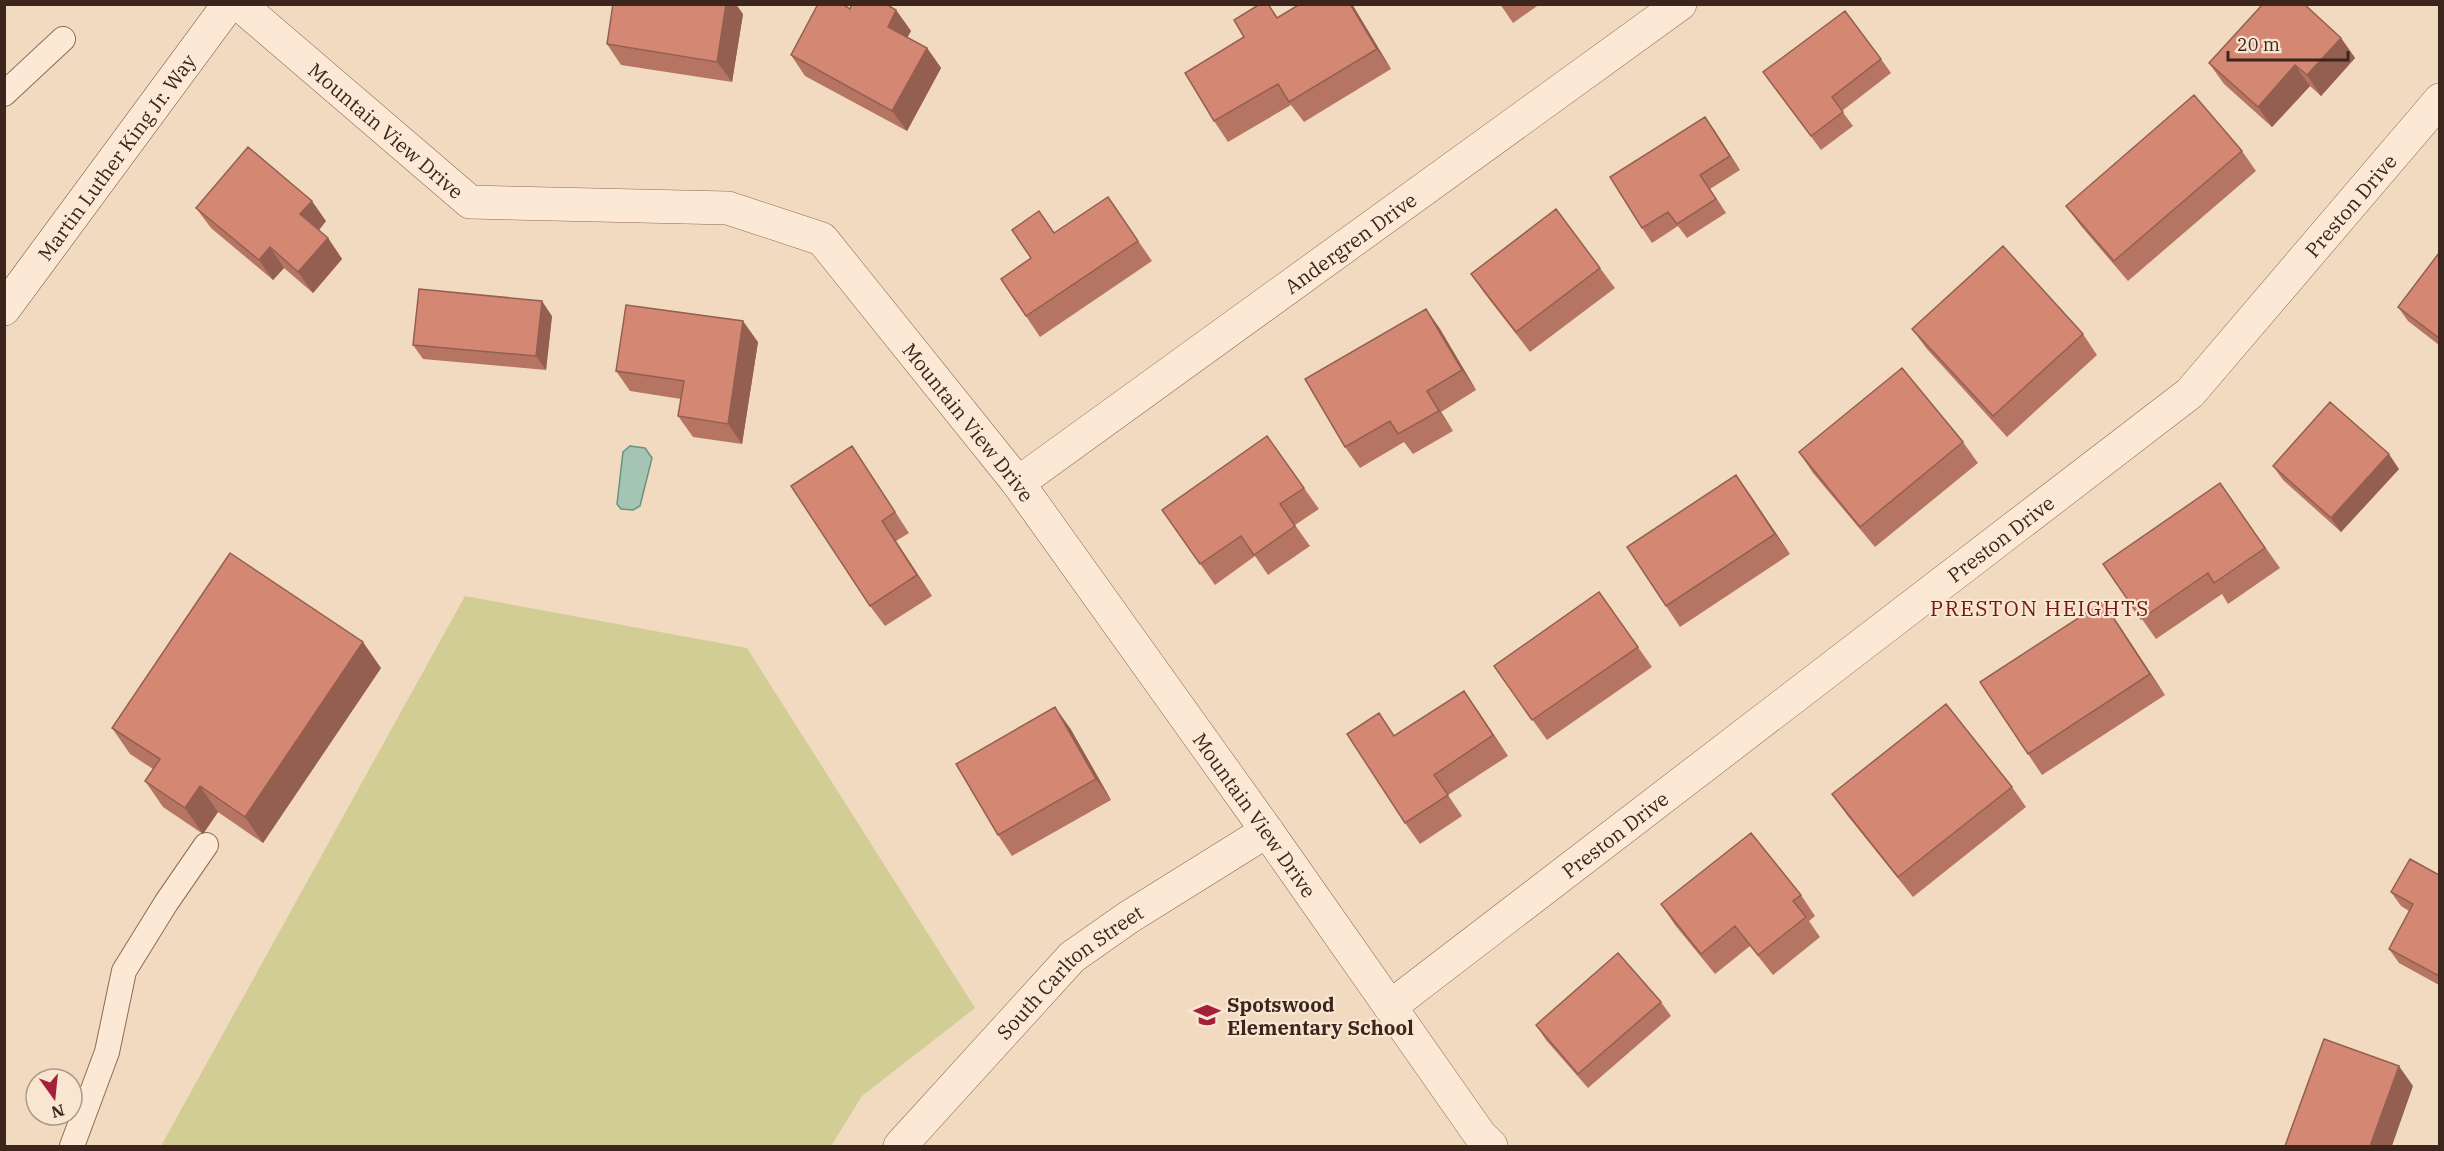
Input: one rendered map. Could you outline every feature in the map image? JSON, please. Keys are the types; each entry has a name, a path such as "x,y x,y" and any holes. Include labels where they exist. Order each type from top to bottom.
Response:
{"street":[{"name":"Martin Luther King Jr. Way","path":"4,309 229,4"},
{"name":"Mountain View Drive","path":"239,4 470,202 728,208 822,239 1018,483 1267,831 1480,1135 1491,1146"},
{"name":"Andergren Drive","path":"1018,483 1680,4"},
{"name":"Preston Drive","path":"1391,1006 2190,393 2439,100"},
{"name":"South Carlton Street","path":"900,1146 1072,957 1129,917 1267,831"}],"lane":[{"path":"4,94 63,39"},
{"path":"72,1146 107,1052 124,971 155,920 206,845"}],"shaded area":[{"path":"630,446 645,448 652,458 640,506 633,510 621,509 617,504 623,452"},
{"path":"465,596 747,648 975,1008 862,1096 831,1146 161,1146"}],"building":[{"path":"613,4 726,4 717,62 607,44"},
{"path":"818,4 842,4 850,9 852,4 886,4 896,10 888,27 927,48 892,111 791,55"},
{"path":"1260,4 1268,4 1277,18 1300,4 1350,4 1377,49 1289,102 1278,84 1214,121 1185,73 1244,37 1234,20"},
{"path":"2263,4 2304,4 2341,38 2307,75 2295,65 2258,107 2209,63"},
{"path":"1845,11 1881,59 1832,97 1843,112 1811,136 1763,72"},
{"path":"2194,95 2242,151 2114,261 2066,206"},
{"path":"1705,117 1730,156 1700,175 1716,199 1677,224 1668,212 1642,228 1610,177"},
{"path":"248,147 312,201 300,214 328,238 298,272 270,247 259,260 196,208"},
{"path":"1108,197 1138,241 1026,316 1001,279 1031,258 1012,230 1039,211 1054,233"},
{"path":"1556,209 1600,268 1516,332 1471,274"},
{"path":"2003,246 2083,334 1993,416 1912,329"},
{"path":"2439,253 2439,338 2398,307"},
{"path":"419,289 542,301 536,356 413,345"},
{"path":"626,305 743,321 728,424 678,416 684,381 616,371"},
{"path":"1426,309 1462,370 1427,391 1439,411 1398,434 1390,421 1345,447 1305,379"},
{"path":"1902,368 1963,442 1860,527 1799,452"},
{"path":"2330,402 2389,454 2331,518 2273,466"},
{"path":"1267,436 1304,488 1280,504 1295,526 1254,555 1241,536 1200,564 1162,510"},
{"path":"852,446 895,512 882,521 917,575 870,606 791,486"},
{"path":"1736,475 1775,534 1666,606 1627,547"},
{"path":"2220,483 2265,548 2214,583 2208,573 2141,619 2103,564"},
{"path":"230,553 363,642 245,817 200,786 185,808 145,781 160,759 112,728"},
{"path":"1599,592 1638,647 1532,720 1494,666"},
{"path":"2103,602 2150,674 2028,754 1980,682"},
{"path":"1464,691 1493,735 1434,775 1448,795 1405,823 1347,734 1379,713 1394,736"},
{"path":"1946,704 2012,787 1898,877 1832,794"},
{"path":"1055,707 1096,779 998,835 956,764"},
{"path":"1751,833 1801,895 1793,901 1806,917 1758,955 1735,926 1701,954 1661,904"},
{"path":"2410,859 2439,875 2439,976 2389,949 2413,904 2391,892"},
{"path":"1618,953 1661,1002 1578,1074 1536,1025"},
{"path":"2324,1039 2399,1066 2370,1146 2285,1146"}],"place":[{"name":"Spotswood Elementary School","path":"1207,1015"}],"district":[{"name":"PRESTON HEIGHTS","path":"2040,608"}]}
